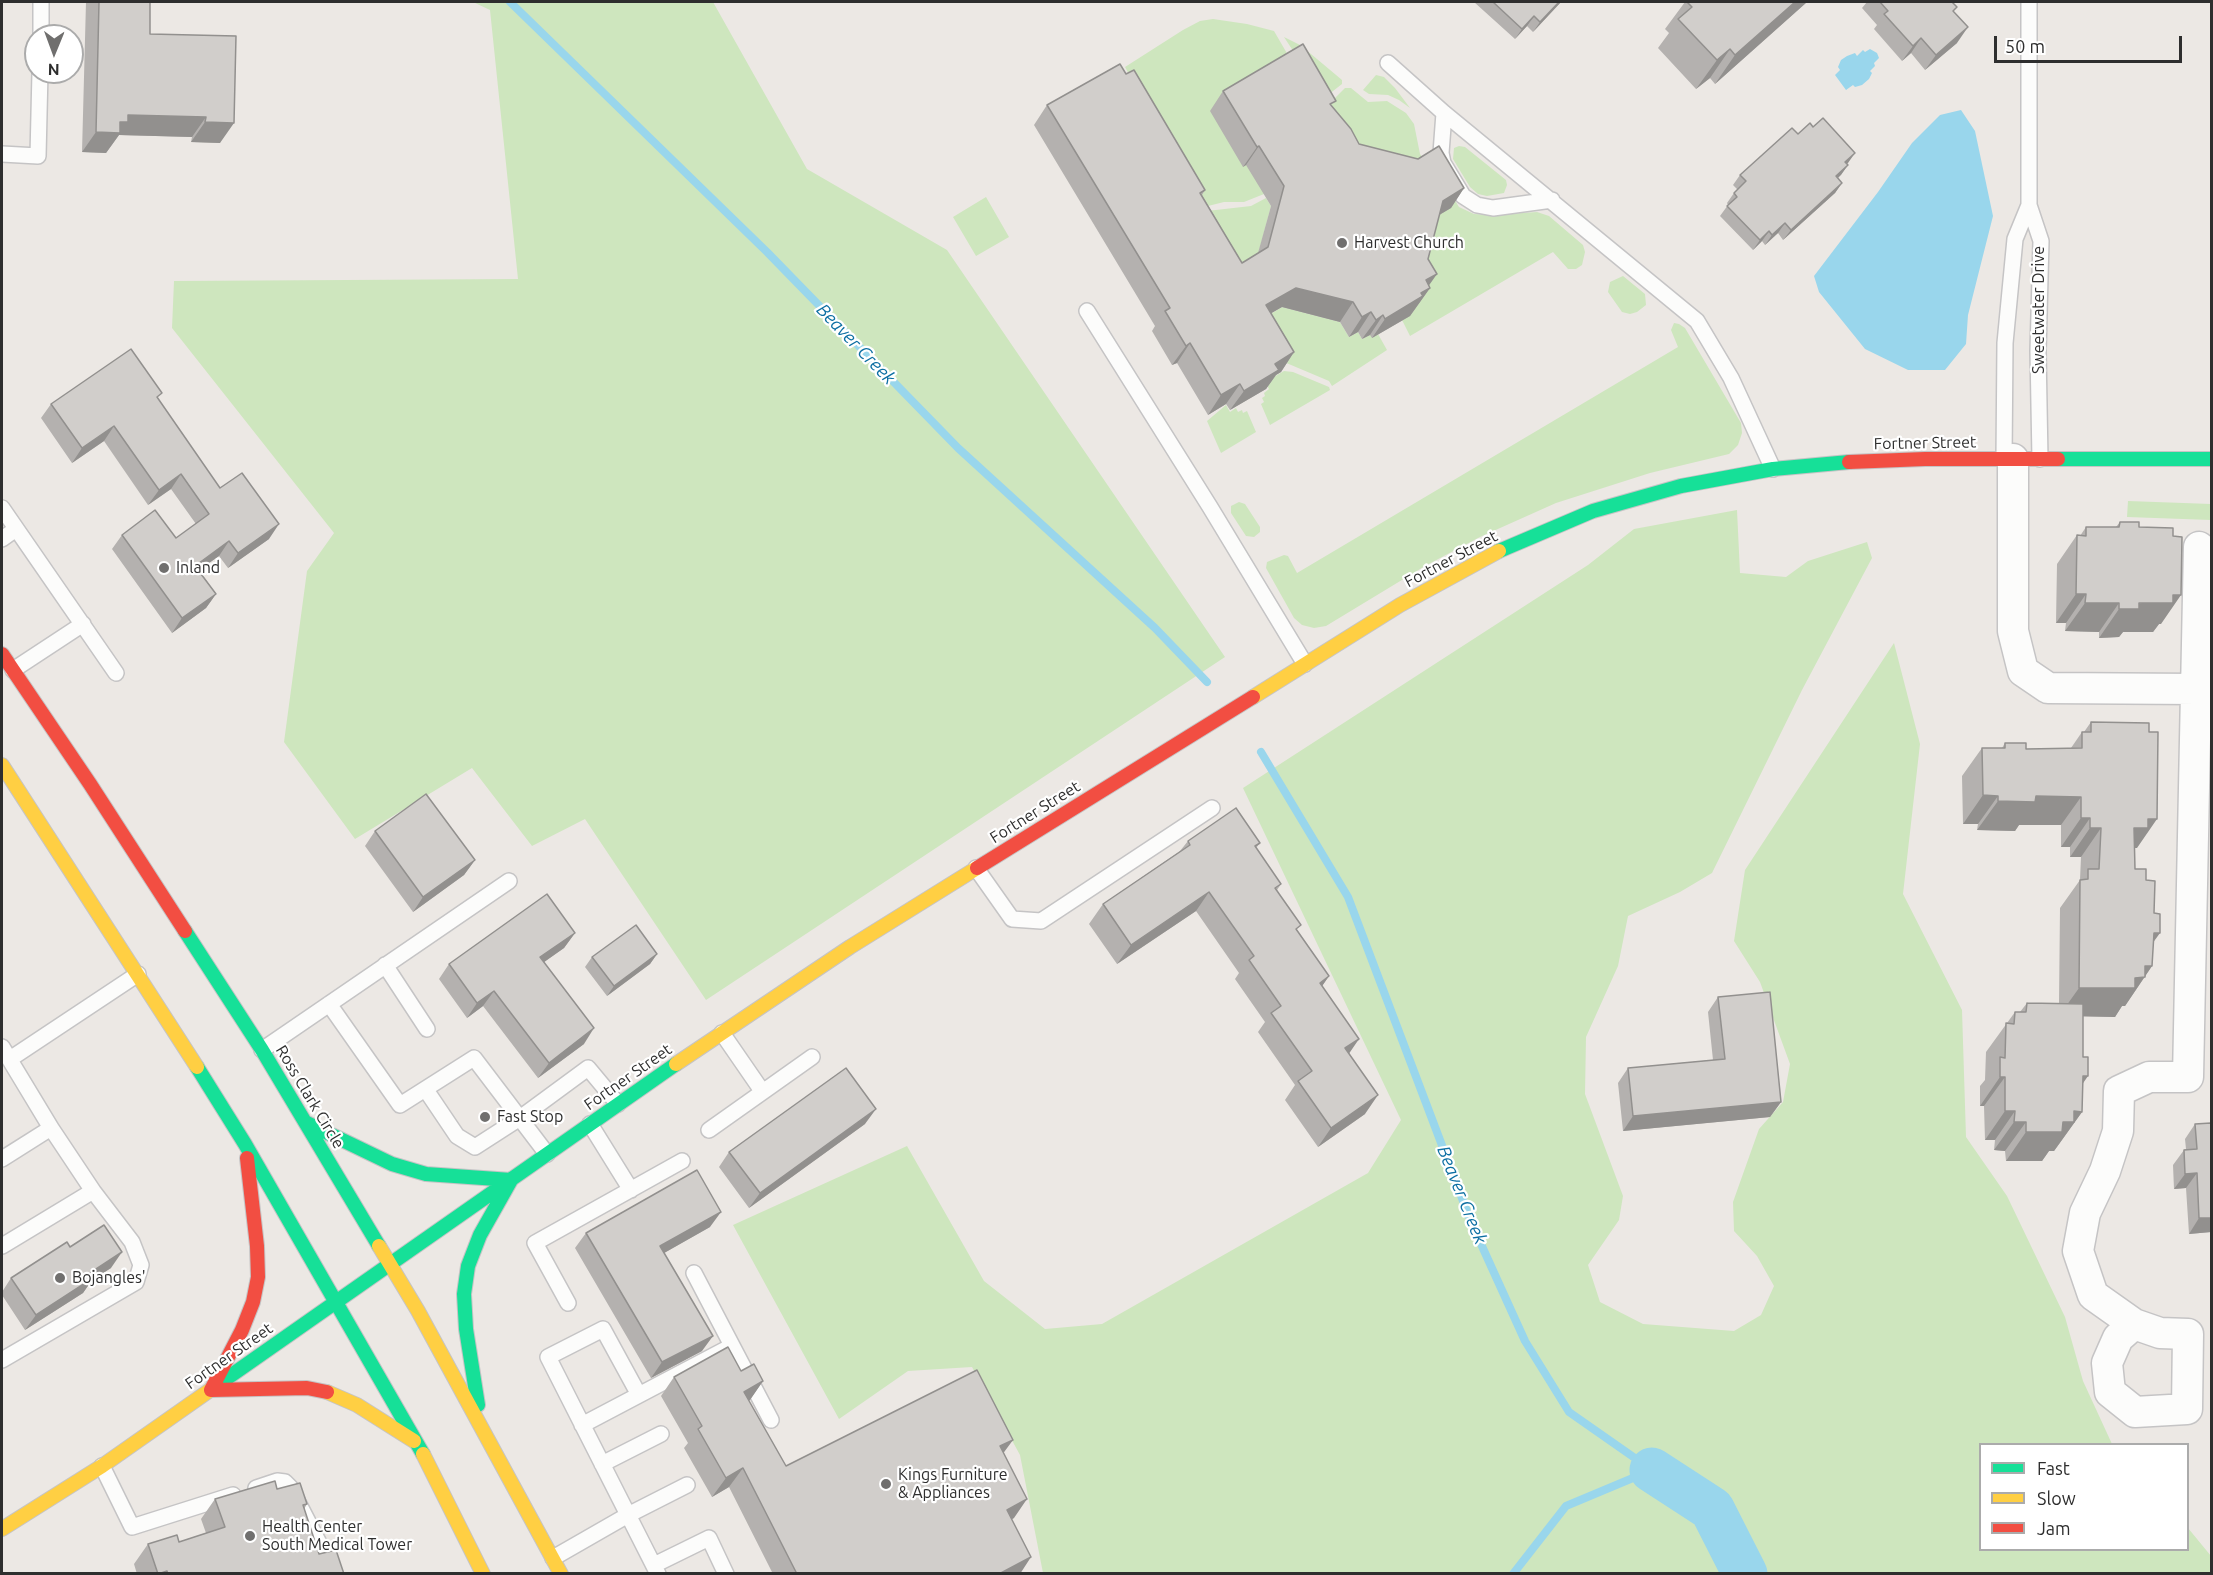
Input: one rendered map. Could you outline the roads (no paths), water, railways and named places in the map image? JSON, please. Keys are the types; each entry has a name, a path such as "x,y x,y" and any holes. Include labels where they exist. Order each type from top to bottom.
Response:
{"main road":[{"name":"Fortner Street","path":"2,1529 102,1466 618,1104 850,947 1305,664 1446,578 1496,552 1547,529 1648,495 1773,468 1835,462 1925,459 2211,459"},
{"name":"Ross Clark Circle","path":"2,654 188,933 307,1123 482,1426 561,1574"},
{"path":"2,765 245,1144 418,1444 483,1574"},
{"path":"307,1123 392,1164 426,1174 510,1180 480,1235 468,1266 464,1294 466,1329 482,1426"},
{"path":"245,1144 257,1246 258,1277 253,1302 242,1330 211,1390 307,1388 328,1392 357,1405 418,1444"}],"street":[{"path":"2019,459 2013,631 2023,671 2048,688 2196,689"},
{"path":"2134,1324 2092,1295 2078,1251 2085,1213 2105,1171 2118,1131 2119,1091 2149,1077 2188,1077 2199,547"}],"lane":[{"path":"41,2 41,24"},
{"path":"2029,2 2029,205"},
{"path":"1388,63 1444,113 1697,321 1731,378 1773,468"},
{"path":"2,154 38,156 40,84"},
{"path":"1444,113 1441,153 1443,163 1463,196 1477,205 1493,208 1552,200"},
{"name":"Sweetwater Drive","path":"2019,459 2005,343 2014,239 2029,205"},
{"name":"Sweetwater Drive","path":"2019,459 2038,351 2041,241 2029,205"},
{"path":"1087,311 1305,664"},
{"path":"2,508 116,673"},
{"path":"2,539 16,529"},
{"path":"13,670 83,624"},
{"path":"976,868 1012,919 1041,921 1212,808"},
{"path":"262,1050 509,881"},
{"path":"385,965 427,1029"},
{"path":"2,1360 136,1282 141,1265 132,1242 93,1191 51,1128 6,1053 138,974"},
{"path":"329,1004 400,1105 474,1058 547,1154"},
{"path":"722,1033 762,1092"},
{"path":"709,1130 812,1057"},
{"path":"426,1090 457,1136 475,1147 520,1118 588,1068 618,1104"},
{"path":"590,1124 631,1190"},
{"path":"2,1159 51,1128"},
{"path":"568,1303 535,1243 682,1161"},
{"path":"2,1246 93,1191"},
{"path":"693,1273 771,1420"},
{"path":"639,1395 603,1329 548,1357 656,1569 709,1538 726,1574"},
{"path":"582,1425 732,1346"},
{"path":"602,1464 661,1434"},
{"path":"102,1466 132,1527 277,1481 285,1482 290,1487 335,1574"},
{"path":"553,1558 628,1515 687,1485"}],"water":[{"path":"1870,49 1877,53 1879,58 1870,71 1872,73 1869,79 1862,85 1855,87 1853,85 1846,90 1835,75 1840,70 1838,67 1841,60 1855,53 1857,56 1863,50 1865,52"},
{"path":"1961,110 1975,131 1993,216 1968,315 1966,344 1945,370 1908,370 1865,349 1819,292 1814,276 1912,143 1940,115"}],"waterway":[{"name":"Beaver Creek","path":"510,2 767,252 958,448 1155,628 1207,682"},
{"name":"Beaver Creek","path":"1261,752 1348,897 1471,1222 1525,1341 1569,1412 1652,1470"},
{"path":"1513,1574 1566,1506 1652,1470"},
{"name":"Beaver Creek","path":"1652,1470 1712,1509 1745,1574"}],"place":[{"name":"Harvest Church","path":"1342,243"},
{"name":"Inland","path":"164,568"},
{"name":"Fast Stop","path":"485,1117"},
{"name":"Bojangles'","path":"60,1278"},
{"name":"Kings Furniture & Appliances","path":"886,1484"},
{"name":"Health Center South Medical Tower","path":"250,1536"}]}
